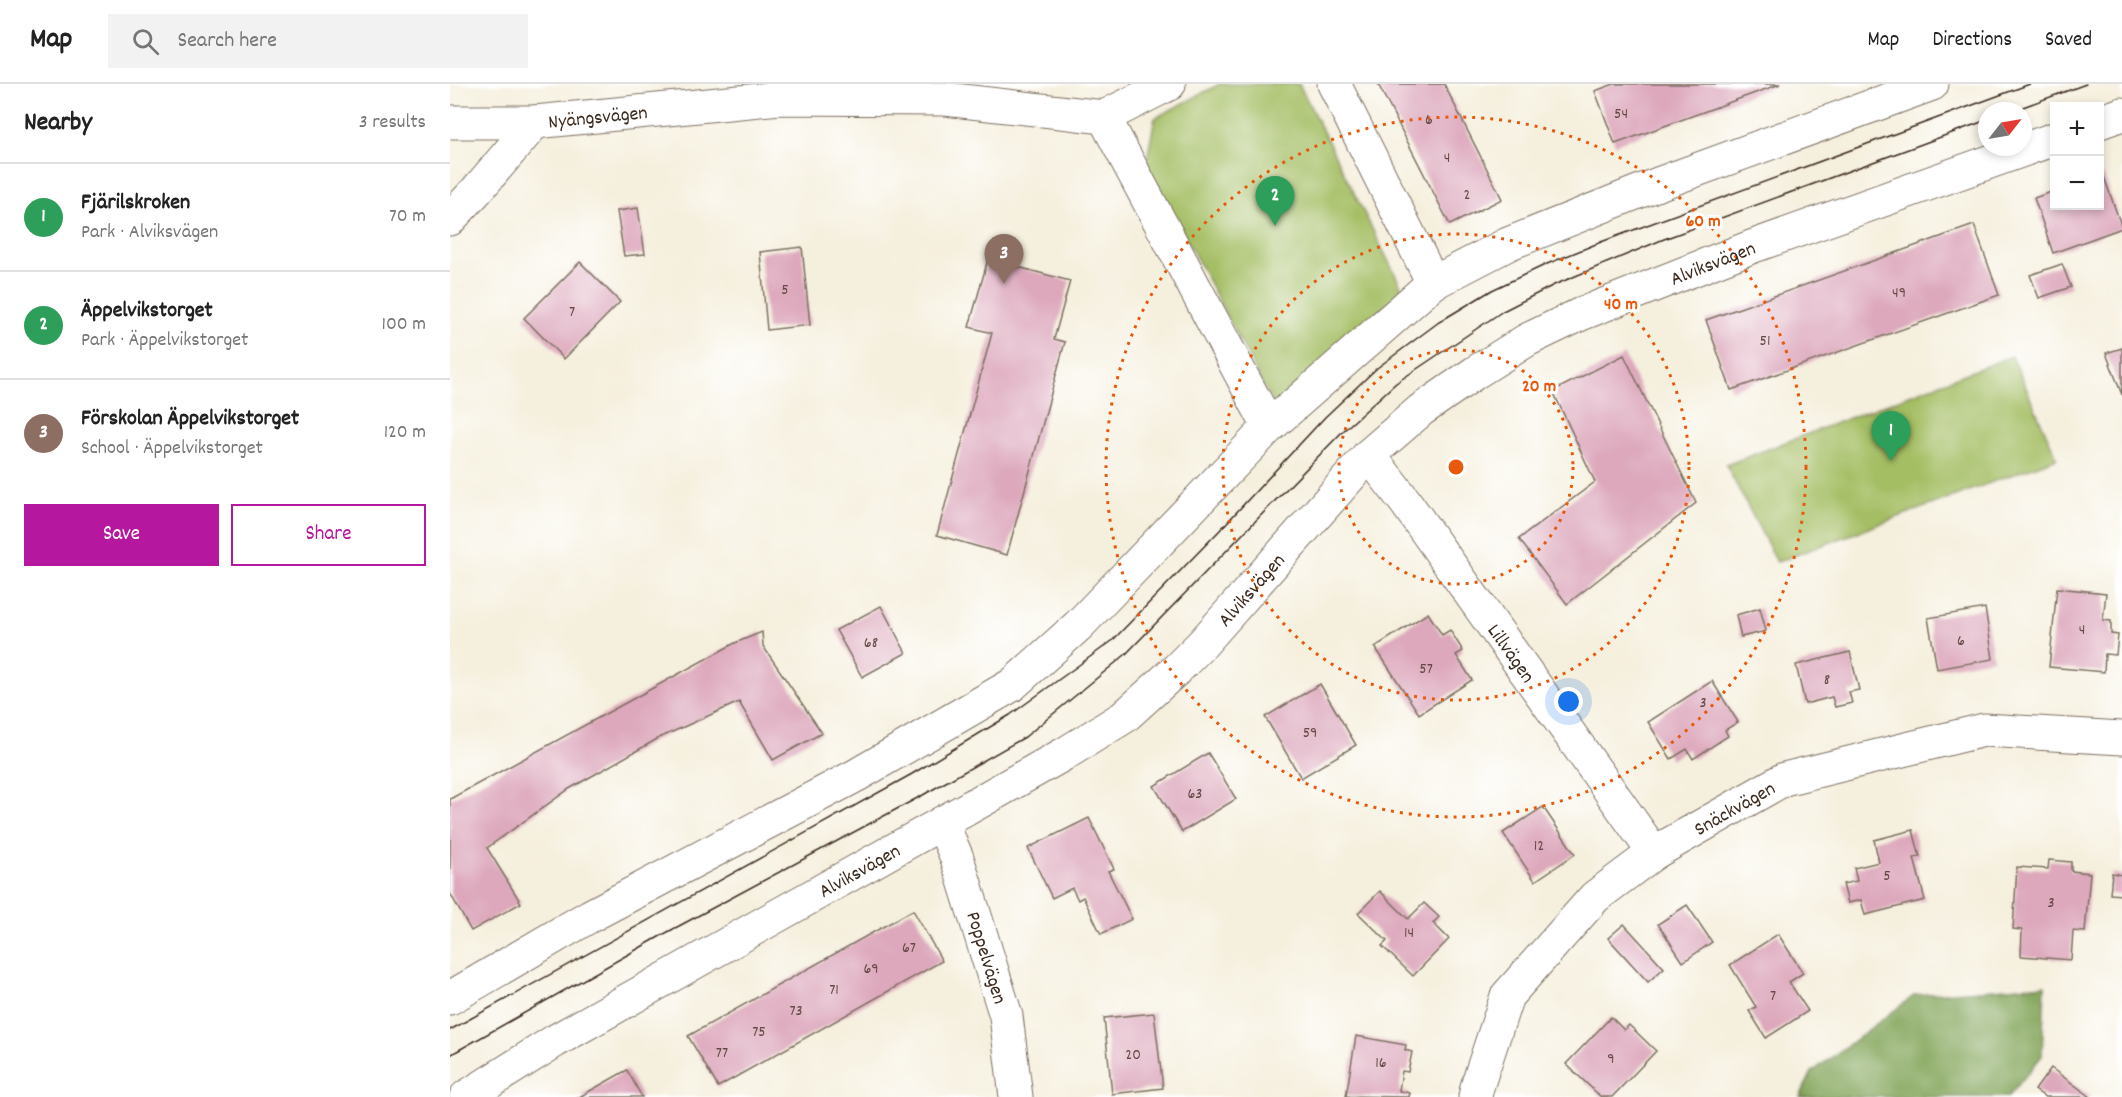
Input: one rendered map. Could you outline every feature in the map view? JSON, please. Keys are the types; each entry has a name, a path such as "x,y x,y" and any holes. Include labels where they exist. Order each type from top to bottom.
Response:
{"street":[{"path":"1169,84 1104,117 1269,427"},
{"path":"1334,84 1433,283"},
{"path":"450,998 590,916 857,775 1012,685 1079,625 1269,427 1433,283 1508,244 1658,184 1932,84"},
{"name":"Nyängsvägen","path":"450,122 535,122 780,98 945,99 1104,117"},
{"path":"2104,121 2122,114"},
{"path":"450,219 535,122"},
{"name":"Alviksvägen","path":"466,1097 555,1041 1066,753 1124,717 1203,643 1369,455 1421,410 1527,340 1581,314 1751,247 2050,141"},
{"name":"Lillvägen","path":"1369,455 1404,500 1654,853"},
{"name":"Snäckvägen","path":"1476,1097 1477,1087 1507,996 1595,897 1654,853 1784,779 1984,730 2122,738"},
{"name":"Poppelvägen","path":"942,823 957,858 1006,1016 1016,1097"}],"green space":[{"path":"1220,84 1299,84 1403,290 1274,405 1146,163 1155,118"},
{"path":"2012,356 2057,458 1777,562 1726,465"},
{"path":"2045,985 2042,1056 2008,1097 1800,1097 1812,1072 1915,995"}],"building":[{"path":"1378,84 1444,84 1502,199 1450,225"},
{"path":"1614,84 1780,84 1615,144 1595,91"},
{"path":"2104,177 2122,228 2053,253 2034,198 2050,192 2050,210 2104,210"},
{"path":"638,208 645,254 624,256 617,211"},
{"path":"1974,225 1999,295 1731,390 1706,320"},
{"path":"802,247 810,325 767,330 760,252"},
{"path":"988,259 1070,281 1054,339 1065,342 1007,555 937,535 992,333 969,327"},
{"path":"580,262 620,302 564,359 524,318"},
{"path":"2062,264 2071,287 2039,298 2030,275"},
{"path":"2122,348 2122,395 2106,353"},
{"path":"1624,355 1696,503 1567,604 1519,539 1595,482 1553,391"},
{"path":"2057,588 2106,593 2103,620 2111,621 2111,634 2118,635 2116,655 2105,654 2104,672 2049,667"},
{"path":"881,606 906,653 862,677 836,630"},
{"path":"1760,608 1766,631 1741,637 1736,615"},
{"path":"1985,608 1993,659 1937,669 1928,618"},
{"path":"1428,613 1442,635 1450,630 1463,651 1456,655 1472,680 1419,714 1375,647"},
{"path":"762,632 763,646 822,733 773,760 739,702 659,738 569,789 487,848 521,903 471,931 450,893 450,799 735,643"},
{"path":"1850,652 1859,690 1849,692 1852,703 1835,707 1832,697 1805,704 1796,665"},
{"path":"1712,681 1738,722 1725,730 1728,736 1693,759 1687,749 1671,759 1648,722"},
{"path":"1320,684 1356,745 1301,778 1265,717"},
{"path":"1208,753 1236,799 1182,832 1154,786"},
{"path":"1543,807 1575,854 1535,881 1503,833"},
{"path":"1089,818 1114,869 1108,871 1132,919 1101,934 1083,897 1078,900 1072,888 1052,898 1028,848"},
{"path":"1913,830 1920,857 1914,858 1925,900 1865,915 1861,900 1848,903 1843,884 1857,881 1854,868 1879,862 1874,840"},
{"path":"2049,860 2071,862 2071,871 2090,873 2085,932 2073,931 2071,960 2021,956 2022,930 2013,929 2017,867 2048,869"},
{"path":"2112,873 2122,875 2122,895 2110,894"},
{"path":"1380,891 1408,919 1424,903 1439,917 1433,923 1449,939 1413,976 1382,946 1387,941 1358,913"},
{"path":"1687,905 1712,942 1683,962 1658,924"},
{"path":"913,910 942,961 718,1087 688,1036"},
{"path":"1624,924 1664,968 1648,982 1608,938"},
{"path":"1778,934 1803,973 1789,982 1808,1011 1766,1038 1749,1011 1756,1007 1730,965"},
{"path":"1154,1013 1163,1088 1112,1094 1104,1018"},
{"path":"1611,1017 1624,1030 1629,1025 1656,1051 1612,1097 1601,1097 1566,1064"},
{"path":"1356,1036 1406,1045 1405,1050 1412,1052 1408,1072 1402,1071 1399,1091 1410,1093 1409,1097 1346,1096"},
{"path":"2051,1068 2091,1097 2045,1097 2035,1090"},
{"path":"627,1070 642,1097 579,1097 588,1092"}],"tram line":[{"path":"450,1030 912,774 1010,715 1112,641 1325,417 1377,368 1439,322 1492,290 1601,242 2030,84"},
{"path":"2032,104 2086,84"},
{"path":"450,1055 666,933 923,795 1025,737 1125,655 1342,432 1396,383 1503,311 1554,285 1664,239 1978,123"}],"place":[{"name":"Äppelvikstorget","path":"1275,226"},
{"name":"Förskolan Äppelvikstorget","path":"1004,284"},
{"name":"Fjärilskroken","path":"1891,461"}]}
